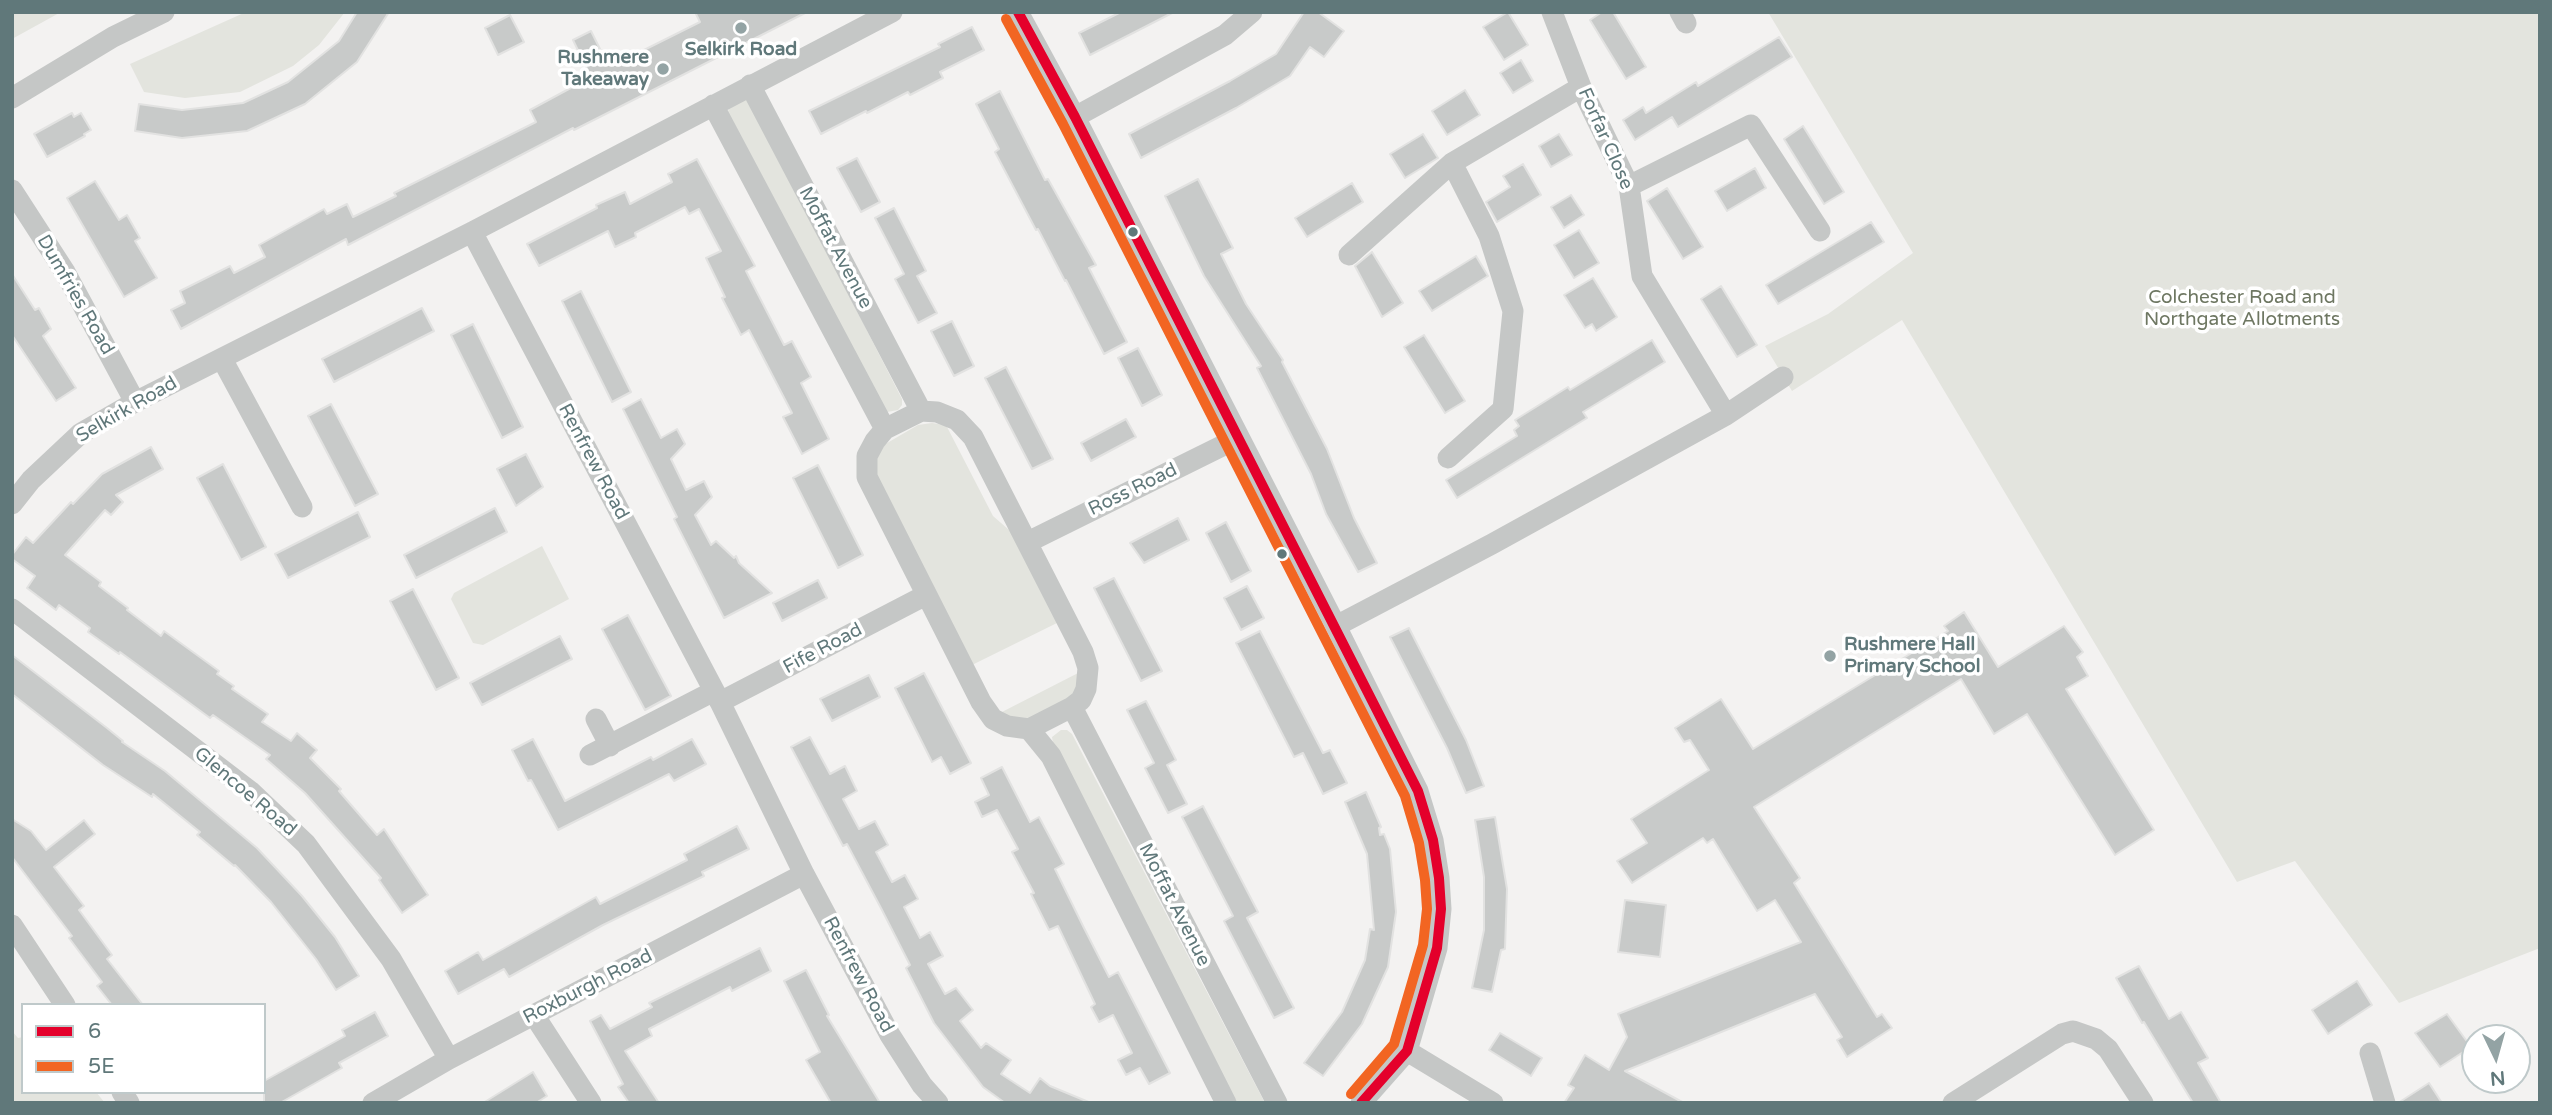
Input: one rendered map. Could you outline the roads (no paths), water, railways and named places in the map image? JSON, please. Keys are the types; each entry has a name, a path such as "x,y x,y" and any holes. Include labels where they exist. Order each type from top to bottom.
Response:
{"street":[{"path":"12,98 113,37 164,12"},
{"name":"Selkirk Road","path":"12,504 31,480 81,432 135,402 472,232 892,12"},
{"path":"1018,12 1075,117 1418,791 1433,840 1441,909 1437,948 1407,1051 1361,1103"},
{"path":"1075,117 1226,35 1252,12"},
{"name":"Forfar Close","path":"1552,12 1581,87 1629,186 1642,276 1726,415"},
{"name":"Moffat Avenue","path":"750,86 921,411"},
{"path":"1349,255 1452,163 1581,87"},
{"name":"Moffat Avenue","path":"713,105 885,429"},
{"path":"1629,186 1751,125 1821,230"},
{"path":"1447,458 1503,409 1513,311 1489,236 1452,163"},
{"name":"Dumfries Road","path":"12,190 65,272 135,402"},
{"name":"Renfrew Road","path":"472,232 717,697 804,874 890,1035 922,1085 938,1103"},
{"path":"222,359 302,507"},
{"path":"1336,626 1492,544 1726,415 1783,377"},
{"path":"921,411 937,412 957,420 973,437 1083,652 1088,668 1086,689 1081,700 1072,707 1029,729 1007,726 993,719 981,702 867,477 867,456 875,440 885,429 921,411"},
{"name":"Ross Road","path":"1027,542 1238,438"},
{"name":"Fife Road","path":"717,697 926,595"},
{"name":"Glencoe Road","path":"12,609 250,791 306,844 391,959 449,1059"},
{"path":"590,755 717,697"},
{"name":"Moffat Avenue","path":"1072,707 1277,1103"},
{"path":"596,719 610,746"},
{"path":"1029,729 1051,757 1226,1103"},
{"name":"Roxburgh Road","path":"373,1103 449,1059 804,874"},
{"path":"12,925 64,1003"},
{"path":"534,1015 591,1103"},
{"path":"1952,1103 2062,1034 2073,1031 2096,1039 2108,1049 2143,1103"},
{"path":"1407,1051 1493,1103"},
{"path":"2370,1053 2385,1103"}],"place":[{"name":"Selkirk Road","path":"741,28"},
{"name":"Rushmere Takeaway","path":"663,69"},
{"name":"Rushmere Hall Primary School","path":"1830,656"}],"park label":[{"name":"Colchester Road and Northgate Allotments","path":"2242,309"}]}
